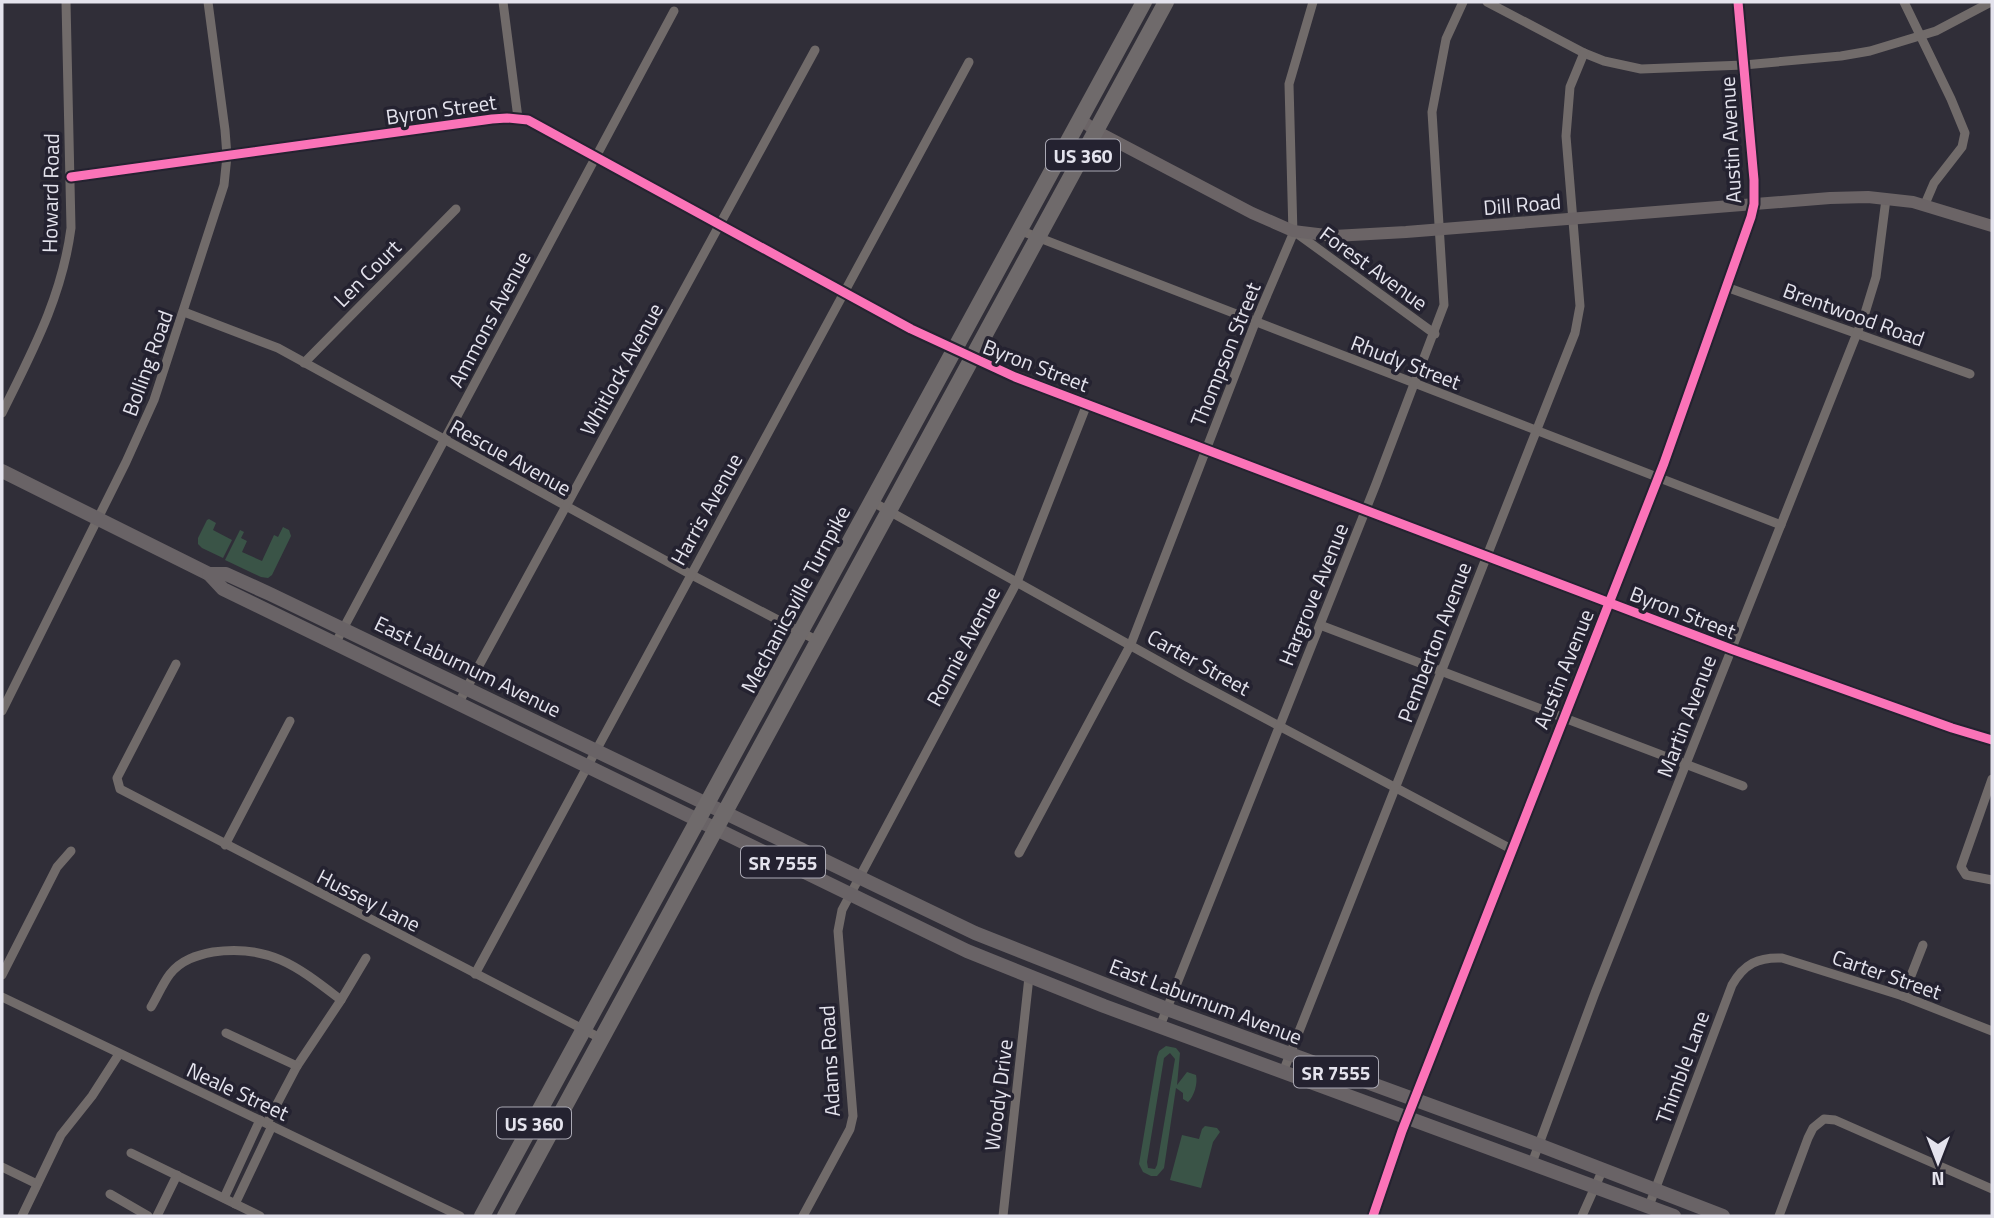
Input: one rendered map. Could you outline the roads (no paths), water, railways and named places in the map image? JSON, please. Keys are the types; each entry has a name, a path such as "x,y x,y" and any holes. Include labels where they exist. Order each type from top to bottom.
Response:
{"highway":[{"name":"Mechanicsville Turnpike","path":"482,1216 1144,2"},
{"name":"Mechanicsville Turnpike","path":"505,1216 1167,2"}],"main road":[{"name":"East Laburnum Avenue","path":"2,471 209,574 223,589 968,951 1160,1026 1674,1216"},
{"name":"East Laburnum Avenue","path":"209,574 226,574 975,933 1167,1009 1539,1145 1722,1216"}],"street":[{"name":"Howard Road","path":"2,413 46,324 66,263 71,228 71,177 66,2"},
{"name":"Bolling Road","path":"2,711 154,400 224,186 227,156 208,2"},
{"path":"503,2 518,118"},
{"name":"Thompson Street","path":"1019,853 1131,644 1293,231 1289,84 1313,2"},
{"name":"Hargrove Avenue","path":"1160,1026 1435,334 1444,305 1432,112 1446,39 1463,2"},
{"path":"1487,2 1584,53 1604,61 1641,69 1744,65 1840,56 1921,37 1992,2"},
{"name":"Austin Avenue","path":"1373,1216 1408,1117 1657,478 1754,204 1738,2"},
{"path":"1904,2 1965,133 1962,147 1934,183 1925,204"},
{"name":"Ammons Avenue","path":"335,644 674,11"},
{"name":"Whitlock Avenue","path":"458,704 814,50"},
{"name":"Pemberton Avenue","path":"1283,1072 1575,333 1580,306 1575,219 1566,136 1570,87 1584,53"},
{"name":"Harris Avenue","path":"475,974 969,62"},
{"name":"Byron Street","path":"71,177 492,119 528,120 972,359 1731,649 1952,729 1992,740"},
{"name":"Dill Road","path":"1080,119 1096,131 1252,213 1293,231 1334,236 1441,230 1830,198 1886,199 1925,204 1992,226"},
{"name":"Martin Avenue","path":"1532,1163 1595,993 1857,333 1876,277 1886,199"},
{"name":"Len Court","path":"304,363 456,209"},
{"name":"Rhudy Street","path":"1019,230 1781,525"},
{"name":"Forest Avenue","path":"1293,231 1435,334"},
{"name":"Brentwood Road","path":"1726,287 1970,374"},
{"name":"Rescue Avenue","path":"184,312 278,348 566,507 818,641"},
{"name":"Ronnie Avenue","path":"850,894 1017,582 1087,404"},
{"name":"Carter Street","path":"871,501 1279,726 1513,850"},
{"path":"1320,625 1743,786"},
{"name":"Hussey Lane","path":"177,664 117,778 120,789 602,1039"},
{"path":"225,845 290,720"},
{"path":"1992,779 1961,864 1966,875 1992,880"},
{"path":"2,975 57,867 71,851"},
{"name":"Adams Road","path":"803,1216 850,1129 853,1116 838,930 842,910 850,894"},
{"path":"1903,996 1923,945"},
{"path":"152,1007 170,974 180,965 192,957 234,950 262,952 291,963 341,1000"},
{"name":"Carter Street","path":"1769,957 1782,958 1903,996 1992,1031"},
{"name":"Thimble Lane","path":"1649,1206 1732,985 1744,968 1769,957"},
{"path":"224,1198 297,1066 366,958"},
{"name":"Woody Drive","path":"1003,1216 1030,977"},
{"name":"Neale Street","path":"2,997 460,1216"},
{"path":"226,1032 297,1066"},
{"path":"22,1216 61,1135 92,1096 119,1054"},
{"path":"1779,1216 1813,1128 1828,1119 1992,1189"},
{"path":"235,1204 266,1123"},
{"path":"131,1153 260,1216"},
{"path":"2,1167 37,1184"},
{"path":"1582,1216 1602,1169"},
{"path":"157,1216 177,1175"},
{"path":"110,1194 148,1216"}]}
